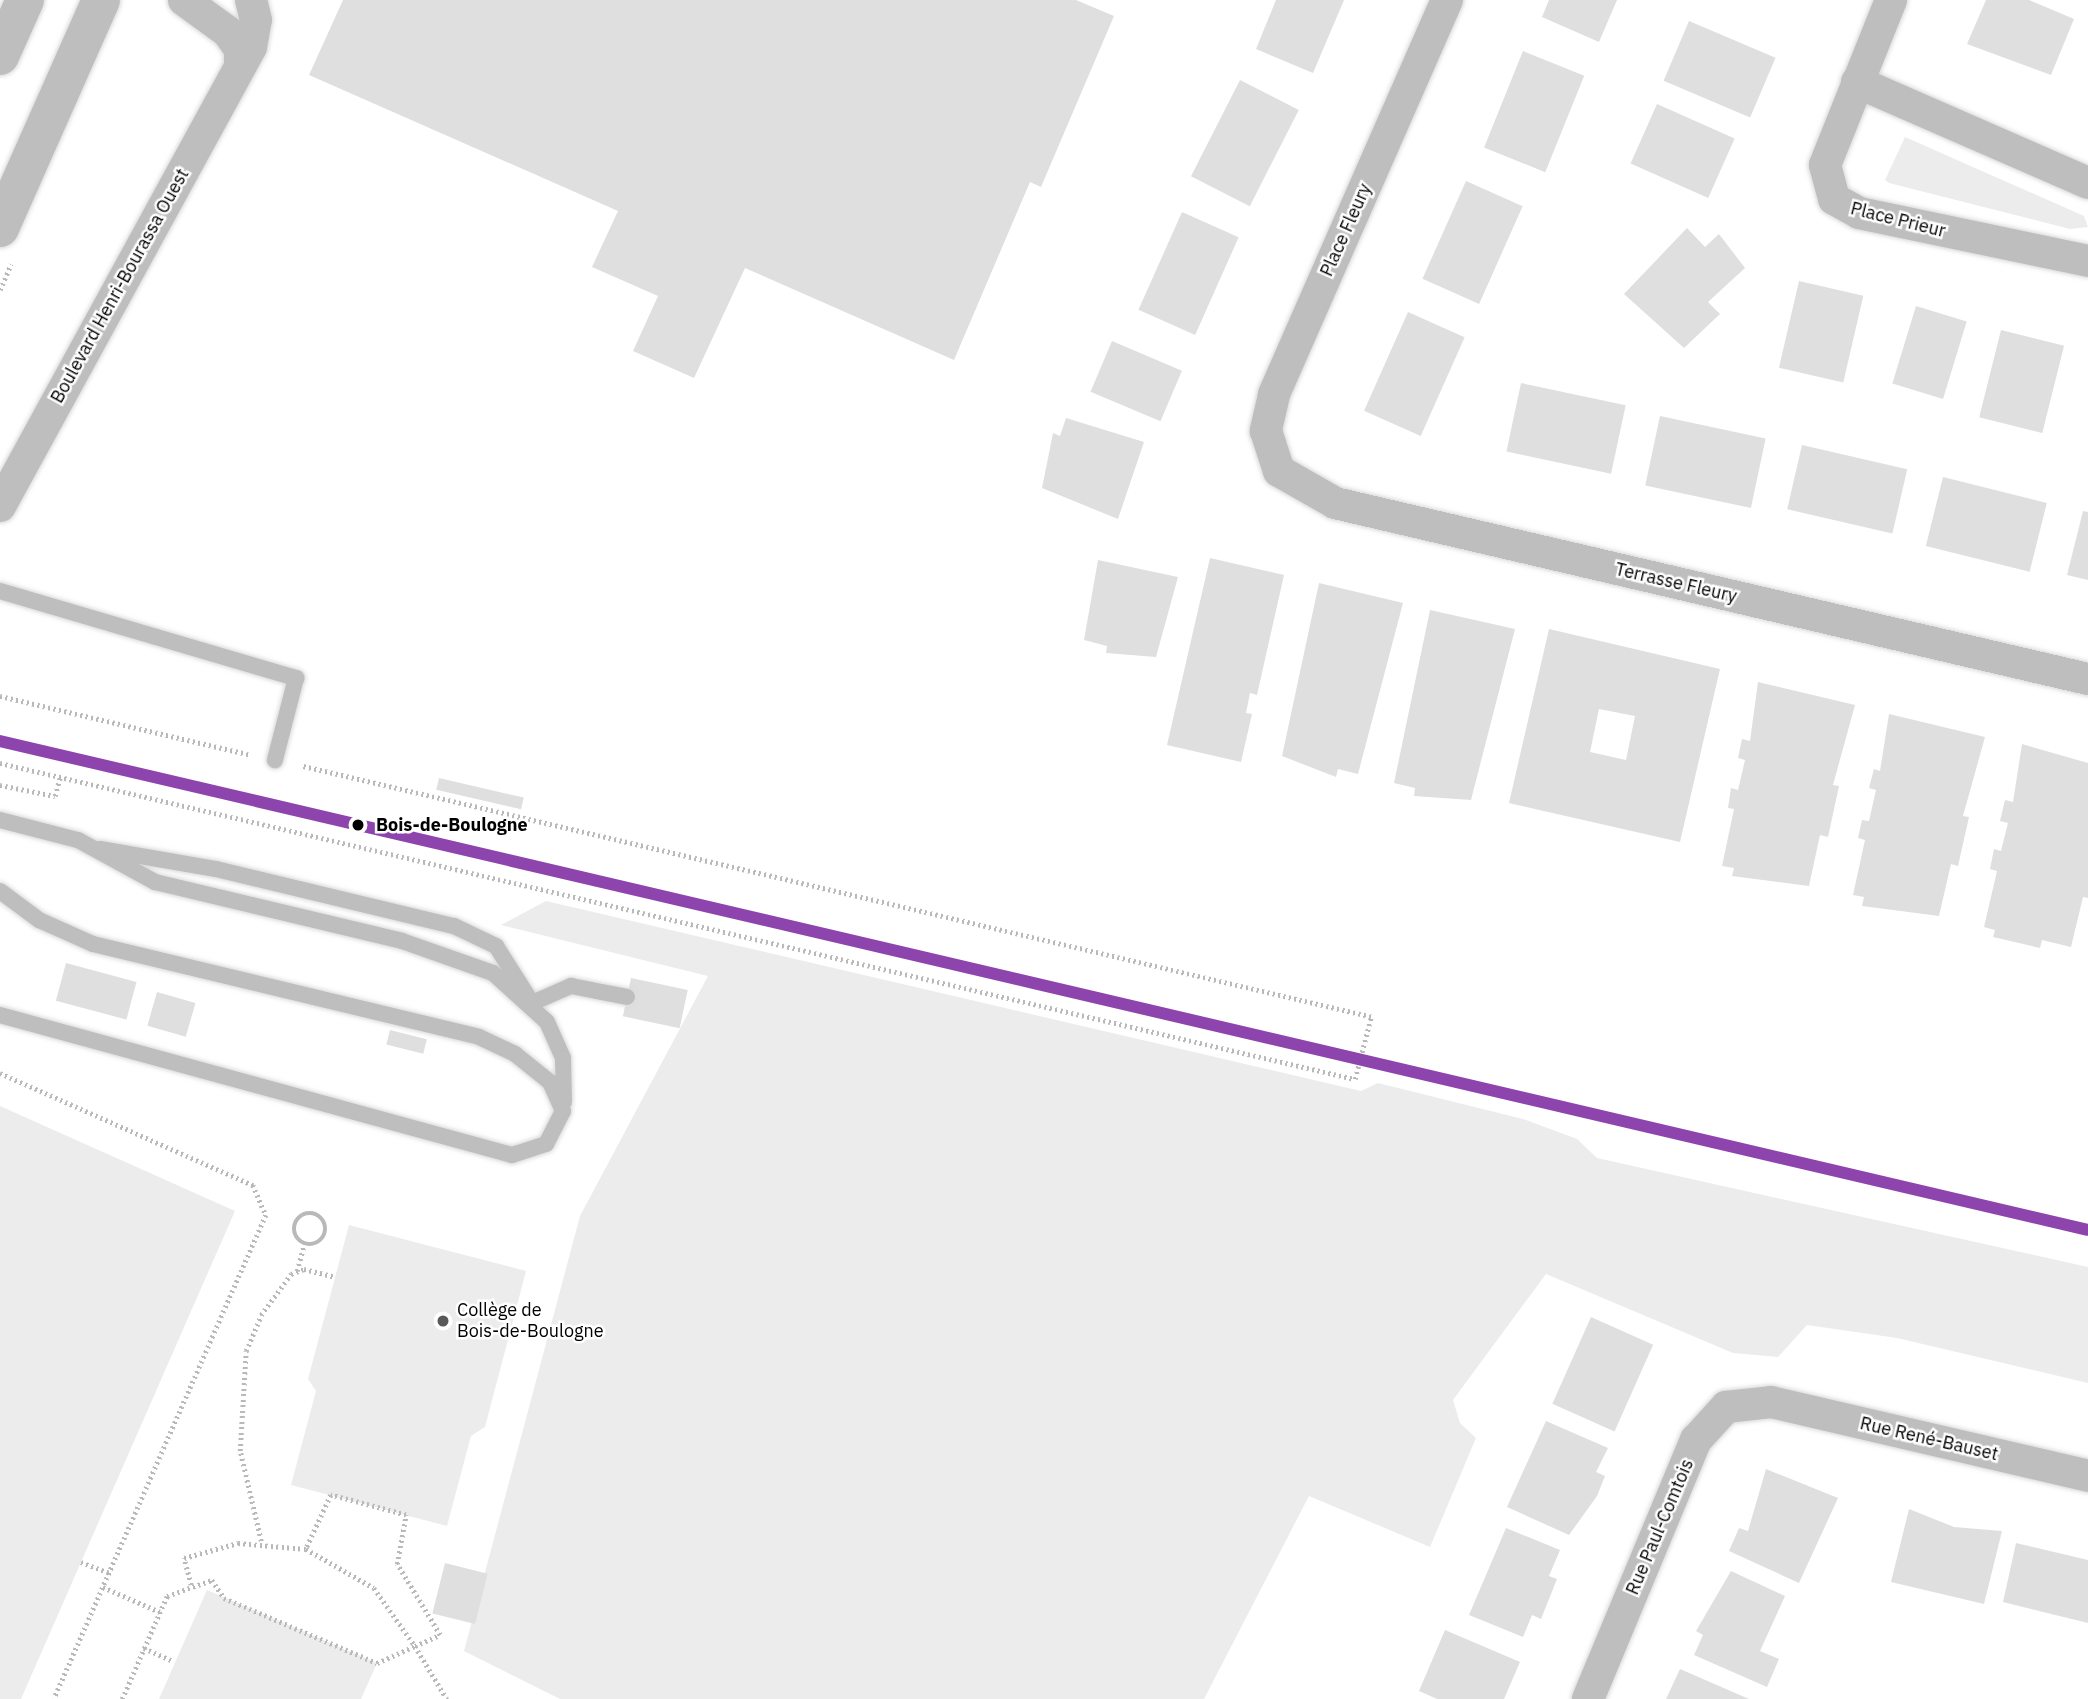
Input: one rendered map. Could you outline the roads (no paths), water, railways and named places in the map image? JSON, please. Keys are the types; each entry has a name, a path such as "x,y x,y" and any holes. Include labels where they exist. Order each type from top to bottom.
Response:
{"main road":[{"path":"0,56 25,0"},
{"path":"0,228 101,0"}],"street":[{"path":"184,0 228,32 240,49 240,66"},
{"name":"Boulevard Henri-Bourassa Ouest","path":"0,506 240,66 255,34 251,0"},
{"name":"Place Fleury","path":"1274,465 1266,431 1274,395 1447,0"},
{"name":"Place Prieur","path":"1891,0 1825,165 1826,184 1840,205 2088,261"},
{"path":"1857,82 2088,183"},
{"name":"Terrasse Fleury","path":"1274,465 1293,483 1335,503 2088,679"},
{"name":"Rue René-Bauset","path":"1771,1402 2088,1476"},
{"name":"Rue Paul-Comtois","path":"1588,1699 1701,1430 1726,1407 1771,1402"}],"lane":[{"path":"0,591 296,678 275,760"},
{"path":"0,820 94,848 216,869 454,926 496,946 558,1042 564,1102 546,1144 512,1155 0,1015"},
{"path":"94,848 155,881 448,954 493,973 532,1003"},
{"path":"0,891 39,920 93,944 479,1037 515,1054 564,1102"},
{"path":"532,1003 570,986 627,997"}],"place":[{"name":"Bois-de-Boulogne","path":"358,825"},
{"name":"Collège de Bois-de-Boulogne","path":"443,1321"}]}
